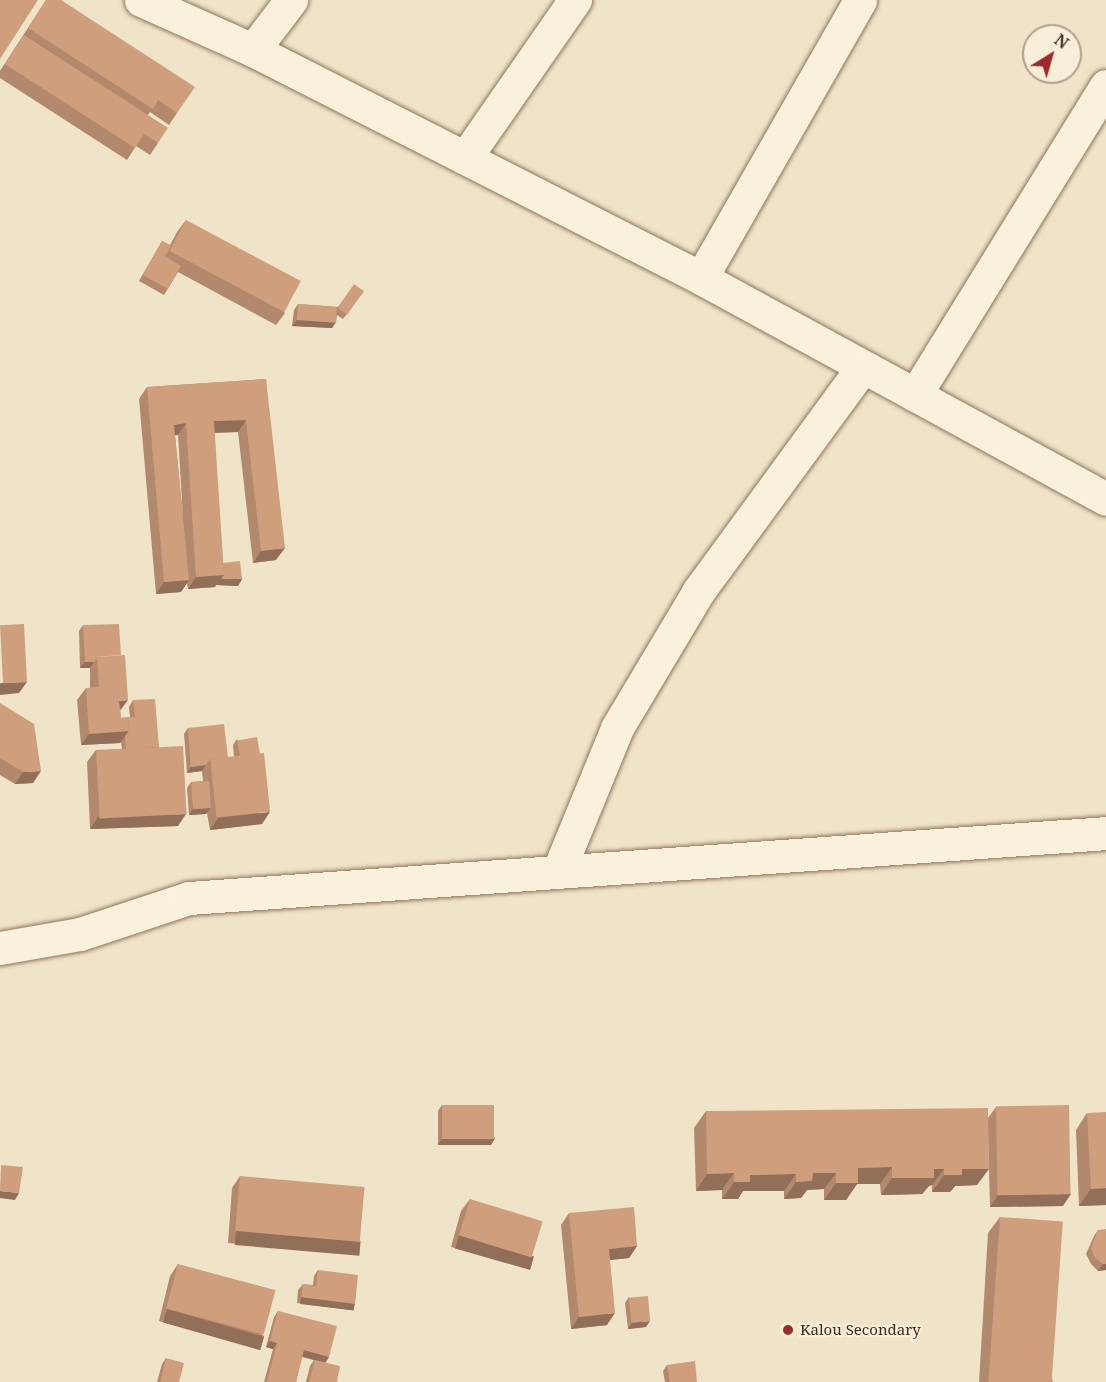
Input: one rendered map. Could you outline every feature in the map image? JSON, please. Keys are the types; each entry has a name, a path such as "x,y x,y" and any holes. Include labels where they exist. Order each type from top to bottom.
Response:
{"street":[{"path":"141,0 253,50 701,278 862,368 1106,499"},
{"path":"253,50 291,0"},
{"path":"465,158 575,0"},
{"path":"701,278 860,0"},
{"path":"915,395 1106,86"},
{"path":"558,872 616,728 698,592 862,368"},
{"path":"0,948 80,934 189,898 1106,833"}],"building":[{"path":"0,0 38,0 0,59"},
{"path":"46,0 61,0 195,87 177,113 158,100 153,109 28,28"},
{"path":"24,35 168,128 158,143 144,134 135,148 5,64"},
{"path":"186,220 301,281 284,312 170,251"},
{"path":"162,241 171,246 165,256 181,266 168,289 143,275"},
{"path":"354,284 364,291 347,315 337,308"},
{"path":"298,304 337,307 336,323 297,320"},
{"path":"266,379 285,548 261,551 246,420 214,421 224,575 196,577 186,423 174,425 189,580 164,582 147,387"},
{"path":"240,561 242,579 221,579 224,575 223,563"},
{"path":"24,624 27,682 3,683 0,625"},
{"path":"119,624 121,655 97,657 94,662 85,662 83,625"},
{"path":"125,655 128,700 119,701 121,718 128,717 129,731 89,734 86,688 99,687 97,657"},
{"path":"155,699 159,747 126,749 125,736 129,731 128,718 135,717 133,700"},
{"path":"0,703 34,724 41,771 23,772 0,758"},
{"path":"224,724 228,757 210,759 206,765 191,767 188,728"},
{"path":"257,737 260,754 240,757 237,740"},
{"path":"183,746 187,814 100,818 96,751"},
{"path":"264,753 270,812 216,817 210,759"},
{"path":"209,781 211,808 193,809 191,782"},
{"path":"442,1105 494,1105 494,1139 442,1139"},
{"path":"1069,1105 1071,1194 998,1195 996,1106"},
{"path":"988,1108 989,1169 962,1169 962,1175 944,1175 944,1169 934,1169 934,1178 892,1178 892,1167 858,1168 858,1183 836,1183 836,1173 813,1173 812,1181 796,1182 796,1174 750,1175 750,1182 734,1182 734,1173 707,1174 706,1111"},
{"path":"1106,1112 1106,1188 1091,1189 1087,1113"},
{"path":"1,1165 23,1167 19,1193 0,1191"},
{"path":"240,1176 365,1187 360,1242 235,1231"},
{"path":"470,1199 543,1221 532,1258 459,1235"},
{"path":"634,1207 637,1246 609,1249 615,1313 579,1317 569,1213"},
{"path":"1000,1217 1063,1221 1052,1382 988,1382"},
{"path":"1106,1229 1106,1264 1103,1264 1095,1258 1091,1248 1098,1230"},
{"path":"178,1264 276,1290 264,1335 166,1308"},
{"path":"318,1270 358,1275 355,1304 301,1297 303,1284 316,1286"},
{"path":"648,1296 650,1321 631,1323 629,1298"},
{"path":"278,1311 337,1326 329,1357 304,1350 296,1382 267,1382 277,1343 270,1341"},
{"path":"166,1358 184,1363 179,1382 160,1382"},
{"path":"315,1360 340,1366 337,1382 309,1382"},
{"path":"695,1361 697,1382 670,1382 667,1365"}],"place":[{"name":"Kalou Secondary","path":"788,1330"}]}
